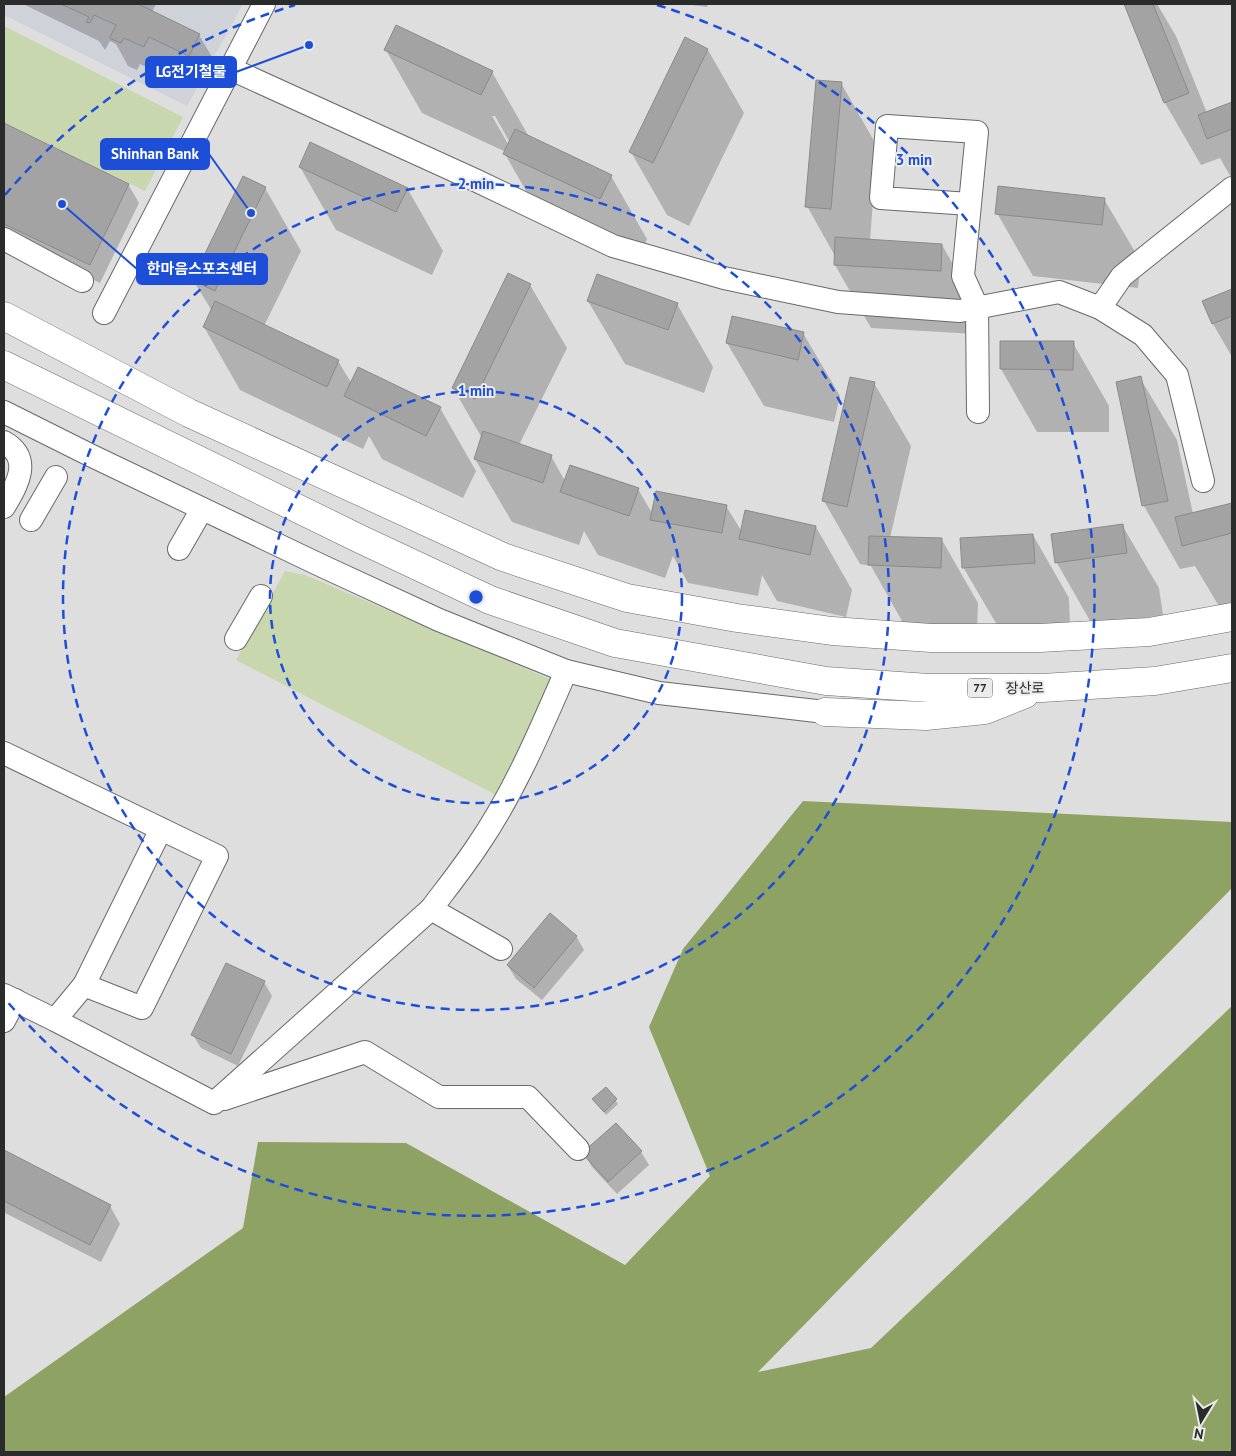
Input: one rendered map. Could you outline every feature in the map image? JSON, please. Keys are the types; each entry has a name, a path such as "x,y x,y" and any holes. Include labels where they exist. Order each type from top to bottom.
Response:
{"highway":[{"path":"4,316 189,413 504,557 627,598 737,618 832,631 931,638 1040,638 1149,632 1232,617"},
{"name":"장산로","path":"4,365 342,531 490,600 614,644 826,681 929,688 1042,688 1155,682 1232,668"},
{"path":"825,712 926,716 985,710 1042,688"}],"street":[{"path":"104,313 264,4"},
{"path":"231,68 614,246 724,278 838,302 960,311 1059,292 1100,308 1143,335 1177,376 1203,481"},
{"path":"970,204 881,198 887,126 976,132 970,204 964,276 977,307 978,412"},
{"path":"1100,308 1122,276 1232,188"},
{"path":"4,239 82,281"},
{"path":"4,412 202,510 439,620 566,671 659,693 825,712"},
{"path":"4,442 17,453 20,468 17,485 4,507"},
{"path":"31,520 56,478"},
{"path":"179,549 202,510"},
{"path":"236,639 261,596"},
{"path":"214,1103 431,909 477,847 509,792 538,737 566,671"},
{"path":"4,753 217,856 142,1008 84,984"},
{"path":"55,1020 84,984 161,829"},
{"path":"431,909 502,949"},
{"path":"4,1022 9,998 214,1103 365,1052 439,1097 528,1097 578,1149"}],"shaded area":[{"path":"4,4 243,4 187,106 4,15"}],"green space":[{"path":"4,26 183,117 145,191 4,123"},
{"path":"285,571 305,575 550,679 529,739 498,796 236,660"},
{"path":"803,801 1232,822 1232,888 758,1372 871,1348 1232,1006 1232,1452 4,1452 4,1397 243,1228 258,1142 406,1143 625,1265 710,1176 649,1027 683,949"}],"building":[{"path":"61,4 138,4 200,34 189,56 149,37 144,47 124,38 121,43 110,37 116,25 94,15 90,23 86,22 89,17"},
{"path":"1124,4 1153,4 1189,93 1164,103"},
{"path":"396,25 493,71 481,95 384,50"},
{"path":"685,37 708,49 653,163 629,152"},
{"path":"816,80 842,82 831,209 805,207"},
{"path":"1232,102 1232,129 1207,139 1198,115"},
{"path":"4,123 129,184 90,265 4,224"},
{"path":"515,129 612,175 600,199 503,154"},
{"path":"310,142 408,188 396,212 299,167"},
{"path":"243,176 266,187 215,291 192,280"},
{"path":"998,186 1105,198 1102,225 995,214"},
{"path":"835,237 942,244 941,271 834,265"},
{"path":"508,273 531,284 475,399 452,388"},
{"path":"597,274 678,303 668,330 587,301"},
{"path":"1232,289 1232,316 1212,324 1202,301"},
{"path":"215,301 339,360 327,387 203,327"},
{"path":"732,316 804,332 798,360 726,343"},
{"path":"1000,341 1074,341 1073,370 1000,369"},
{"path":"358,367 441,407 426,436 344,396"},
{"path":"1141,376 1168,501 1142,506 1116,382"},
{"path":"850,377 875,382 847,507 822,501"},
{"path":"483,431 552,455 543,483 474,459"},
{"path":"570,465 639,488 629,516 560,492"},
{"path":"656,491 727,505 722,533 650,520"},
{"path":"1232,503 1232,533 1182,546 1175,517"},
{"path":"745,510 816,526 810,555 739,539"},
{"path":"1123,524 1127,553 1055,563 1051,534"},
{"path":"1033,534 1035,563 962,568 960,538"},
{"path":"869,536 942,538 941,568 868,565"},
{"path":"550,913 577,936 534,988 507,965"},
{"path":"226,963 265,981 231,1054 191,1035"},
{"path":"606,1087 617,1099 604,1112 592,1099"},
{"path":"616,1123 642,1151 608,1182 582,1153"},
{"path":"4,1150 111,1205 90,1245 4,1201"}],"place":[{"name":"LG전기철물","path":"309,45"},
{"name":"한마음스포츠센터","path":"62,204"},
{"name":"Shinhan Bank","path":"251,213"}]}
